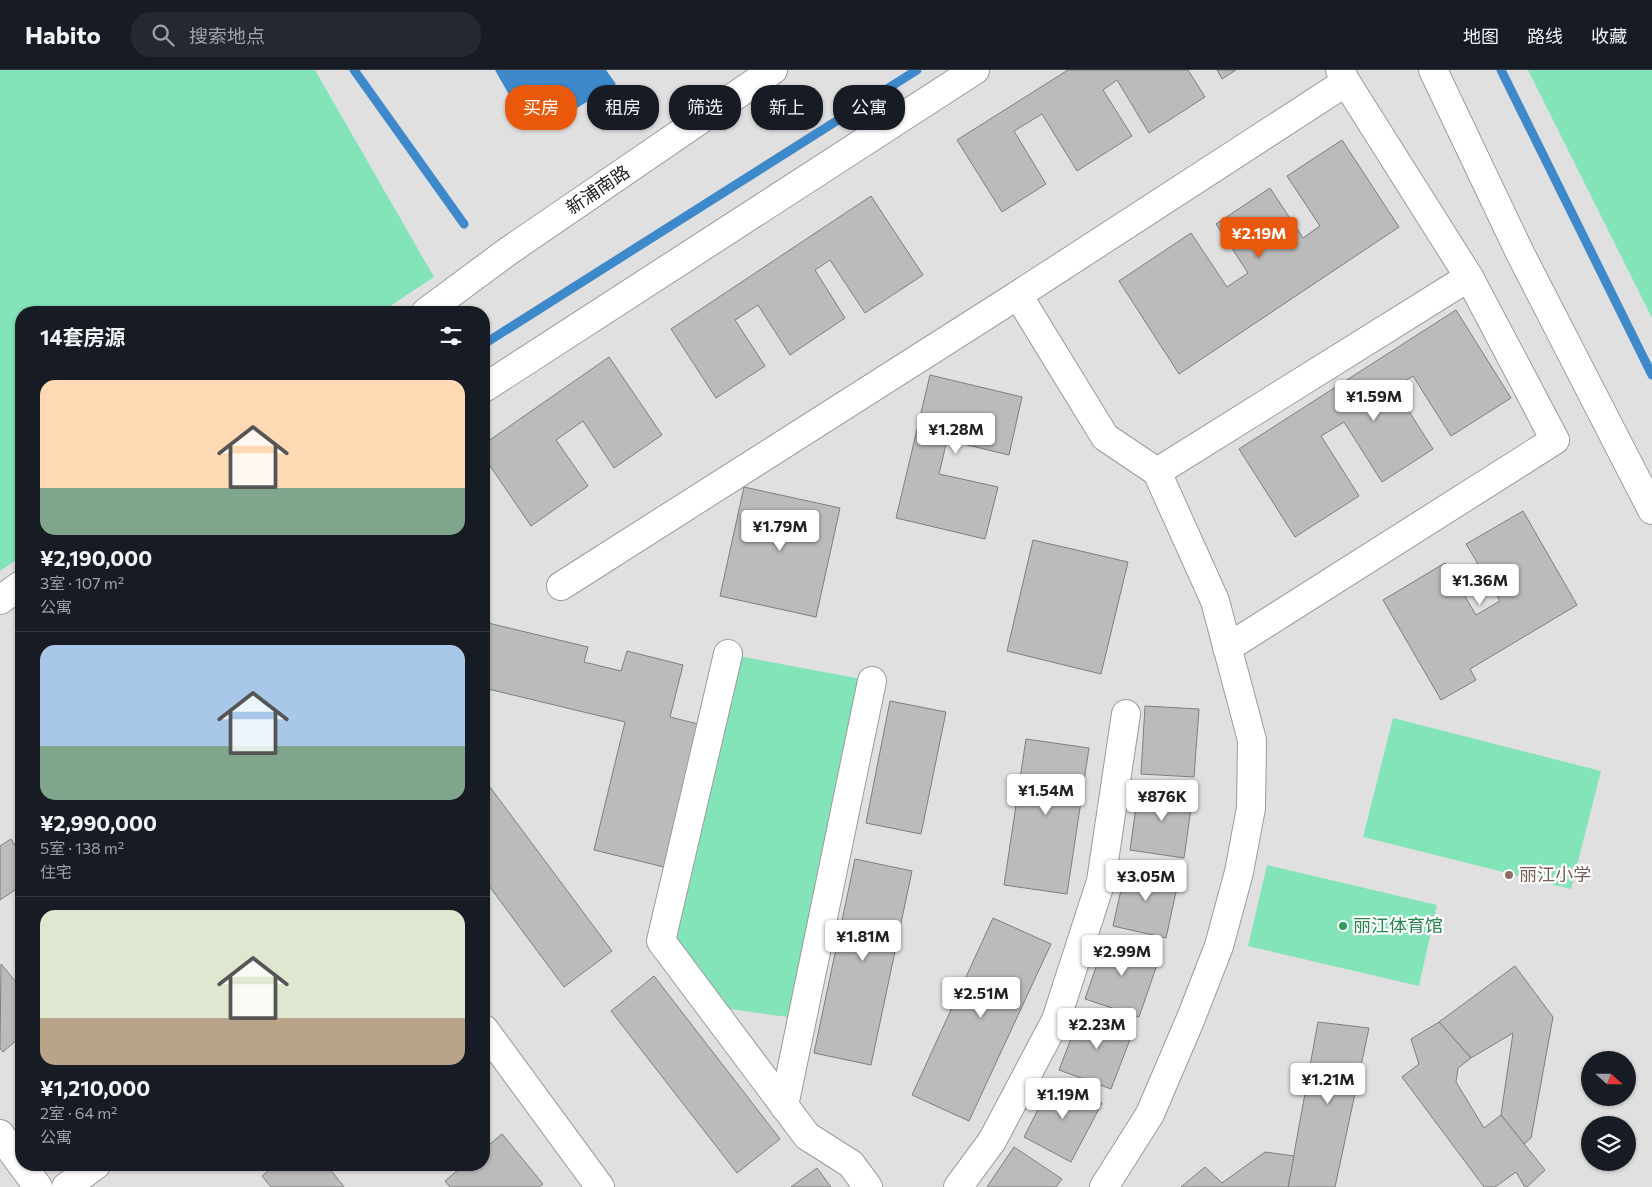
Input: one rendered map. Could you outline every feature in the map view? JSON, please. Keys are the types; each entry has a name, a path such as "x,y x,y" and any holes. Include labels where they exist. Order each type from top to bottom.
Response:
{"street":[{"name":"新浦南路","path":"434,306 507,252 773,70"},
{"path":"490,384 975,70"},
{"path":"1433,70 1520,253 1652,510"},
{"path":"561,586 1018,295 1343,76 1469,277 1555,440 1227,648"},
{"path":"1157,472 1469,277"},
{"path":"1018,295 1105,437 1157,472 1214,601 1252,740 1250,808 1240,872 1219,946 1150,1114 1104,1187"},
{"path":"0,600 15,590"},
{"path":"728,654 661,941 807,1136 851,1164 868,1187"},
{"path":"784,1106 872,682"},
{"path":"958,1187 992,1141 1056,1020 1101,881 1126,714"},
{"path":"490,1037 600,1187"},
{"path":"0,1134 15,1154"},
{"path":"27,1171 38,1187"},
{"path":"66,1187 88,1171"}],"green space":[{"path":"0,70 315,70 434,277 390,306 15,306 15,561 0,571"},
{"path":"1528,70 1652,70 1652,318"},
{"path":"728,654 872,681 802,1019 709,1006 661,941"},
{"path":"1393,718 1601,771 1571,889 1363,837"},
{"name":"丽江体育馆","path":"1267,865 1437,905 1419,986 1248,946"}],"water":[{"path":"495,70 606,70 616,84 587,85 587,102 577,108 577,85 505,85 505,88"}],"building":[{"path":"1068,70 1188,70 1205,97 1149,133 1117,80 1103,90 1132,136 1077,171 1042,114 1014,131 1046,184 1002,212 957,140"},
{"path":"1217,70 1236,70 1222,79"},
{"path":"1342,140 1399,227 1179,374 1119,281 1191,233 1227,287 1248,273 1216,224 1270,188 1303,238 1320,226 1287,176"},
{"path":"871,196 923,275 865,313 830,260 815,270 845,318 790,355 758,305 735,320 765,366 716,398 671,329"},
{"path":"1456,310 1511,398 1451,436 1413,376 1394,388 1433,449 1382,482 1344,422 1321,436 1359,496 1295,537 1239,449"},
{"path":"609,357 662,435 614,468 583,421 556,440 588,486 531,526 490,466 490,440"},
{"path":"930,375 1022,397 1009,455 947,440 939,474 998,487 985,539 896,518"},
{"path":"744,487 840,508 816,617 720,596"},
{"path":"1523,511 1577,605 1470,669 1476,680 1441,700 1383,600 1445,563 1476,615 1500,601 1466,544"},
{"path":"1033,540 1128,562 1101,674 1007,651"},
{"path":"490,623 588,647 584,662 621,671 627,651 683,665 670,717 698,724 664,867 594,850 625,722 490,689"},
{"path":"890,701 946,712 921,834 866,823"},
{"path":"1145,706 1199,709 1194,777 1141,774"},
{"path":"1026,739 1089,748 1067,894 1004,885"},
{"path":"1139,786 1193,794 1184,858 1130,850"},
{"path":"490,787 612,951 564,987 490,887"},
{"path":"11,839 15,845 15,890 0,900 0,846"},
{"path":"855,859 912,871 871,1065 814,1053"},
{"path":"1126,867 1179,878 1166,938 1113,926"},
{"path":"993,918 1051,944 969,1121 912,1095"},
{"path":"1106,938 1160,956 1139,1017 1085,999"},
{"path":"1,964 15,981 15,1041 3,1052 0,1048"},
{"path":"1515,966 1553,1017 1531,1138 1524,1144 1501,1115 1513,1033 1471,1058 1439,1022"},
{"path":"654,976 780,1139 737,1173 611,1011"},
{"path":"1082,1010 1134,1029 1111,1089 1059,1070"},
{"path":"1318,1022 1369,1028 1335,1187 1288,1187"},
{"path":"1439,1022 1471,1058 1458,1068 1456,1082 1484,1128 1501,1115 1545,1170 1527,1187 1525,1187 1516,1172 1495,1187 1484,1187 1402,1077 1419,1064 1411,1039"},
{"path":"1054,1078 1102,1103 1071,1162 1024,1137"},
{"path":"502,1134 543,1184 539,1187 450,1187 445,1181 457,1171 490,1171 490,1144"},
{"path":"1014,1147 1062,1179 1056,1187 987,1187"},
{"path":"1265,1152 1294,1156 1288,1187 1181,1187 1205,1167 1222,1183"},
{"path":"817,1168 831,1187 791,1187"},
{"path":"268,1171 332,1171 344,1187 271,1187 262,1176"}],"waterway":[{"path":"354,70 464,224"},
{"path":"490,340 917,70"},
{"path":"1501,70 1652,375"}],"place":[{"name":"丽江小学","path":"1509,875"},
{"name":"丽江体育馆","path":"1343,926"}]}
